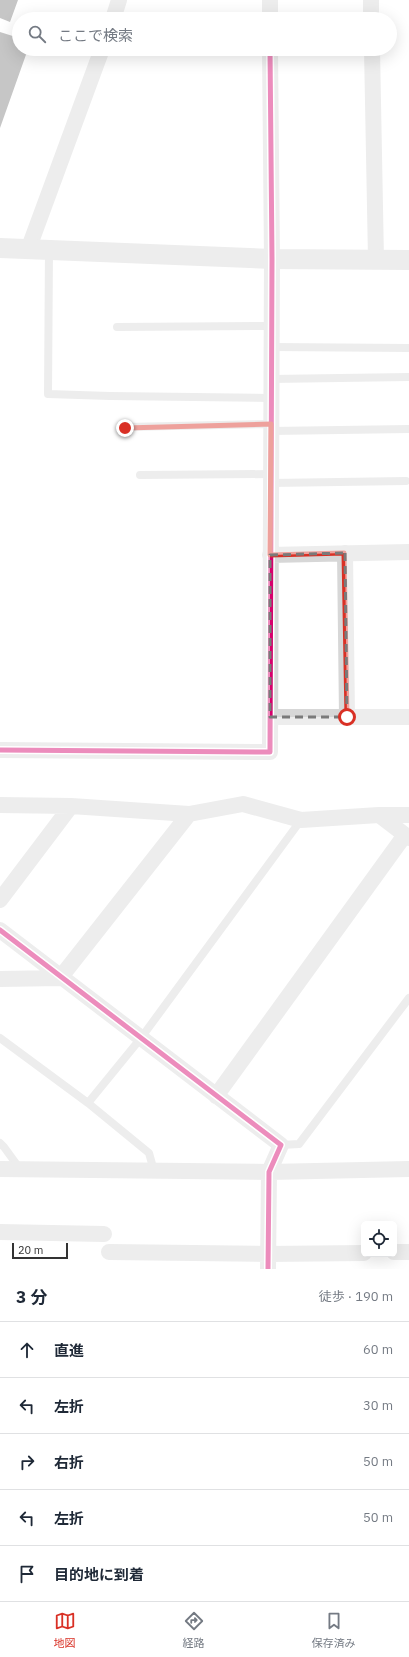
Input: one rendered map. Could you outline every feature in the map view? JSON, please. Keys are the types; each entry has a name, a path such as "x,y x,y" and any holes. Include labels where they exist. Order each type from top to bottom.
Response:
{"street":[{"path":"115,12 119,0"},
{"path":"270,0 270,12"},
{"path":"371,0 372,12"},
{"path":"28,250 99,56"},
{"path":"0,750 270,752 272,347 270,56"},
{"path":"372,56 376,260"},
{"path":"0,248 272,259 409,260"},
{"path":"270,555 409,552"},
{"path":"344,553 347,717"},
{"path":"270,717 409,717"},
{"path":"0,805 71,806 189,814 243,804 301,820 379,815 409,815"},
{"path":"0,900 71,806"},
{"path":"60,978 189,814"},
{"path":"216,1096 407,837 379,815"},
{"path":"0,930 60,978 281,1145 269,1172 268,1262"},
{"path":"0,979 60,978"},
{"path":"0,1169 269,1172 407,1166"},
{"path":"0,1232 104,1234"},
{"path":"109,1252 268,1262 361,1253"},
{"path":"397,1252 409,1252"}],"lane":[{"path":"50,250 48,394 271,398"},
{"path":"117,327 272,326"},
{"path":"272,347 409,348"},
{"path":"271,379 409,377"},
{"path":"125,428 409,428"},
{"path":"140,475 406,481"},
{"path":"88,1103 141,1038 301,820"},
{"path":"281,1145 300,1143 409,998"},
{"path":"0,1038 88,1103 149,1153 154,1170"},
{"path":"0,1143 20,1169"}],"highlighted area":[{"path":"345,553 347,717 270,717 270,555"}],"building":[{"path":"0,0 18,0 14,12 12,12 10,22 0,18"},
{"path":"0,32 12,36 12,56 26,56 0,128"}],"cycle path":[{"path":"0,750 270,752 272,259 270,56"},
{"path":"0,930 281,1145 269,1172 268,1269"}],"route":[{"path":"125,428 271,424 270,555 344,553 347,717"}]}
